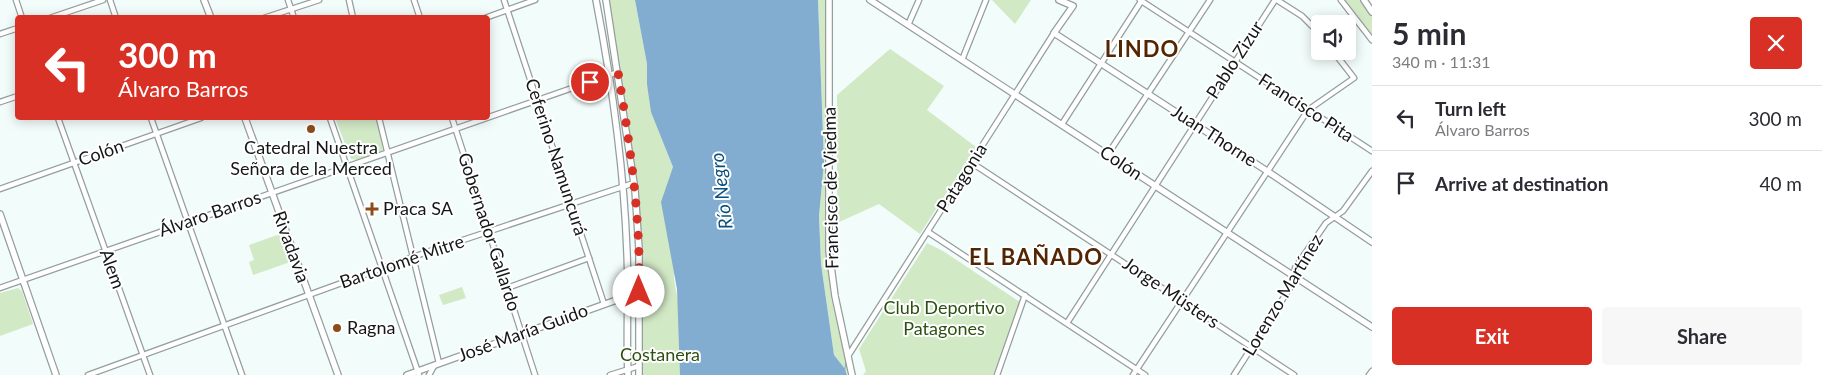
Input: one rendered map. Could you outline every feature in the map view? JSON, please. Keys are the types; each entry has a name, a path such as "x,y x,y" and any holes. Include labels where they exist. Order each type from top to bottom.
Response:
{"main road":[{"path":"204,0 210,15"},
{"path":"596,0 623,187 628,296 628,372"},
{"path":"606,0 634,183 639,249 639,375"},
{"name":"Francisco de Viedma","path":"829,0 829,250 835,296 852,375"},
{"name":"Colón","path":"870,0 1372,327"},
{"path":"1060,0 1075,3"},
{"path":"1364,0 1372,12"},
{"name":"Patagonia","path":"1054,34 1075,3"},
{"name":"Juan Thorne","path":"1054,34 1194,123 1372,242"},
{"name":"Rivadavia","path":"246,120 338,375"},
{"path":"0,214 56,375"},
{"name":"José María Guido","path":"407,375 418,373 436,364 639,292"}],"street":[{"path":"16,0 21,15"},
{"path":"59,15 103,0"},
{"path":"110,0 115,15"},
{"path":"288,0 293,15"},
{"path":"273,15 319,0"},
{"path":"349,0 352,15"},
{"path":"414,0 419,15"},
{"name":"Ceferino Namuncurá","path":"504,0 604,304"},
{"path":"490,16 535,0"},
{"path":"908,25 919,0"},
{"path":"962,60 986,0"},
{"path":"1062,124 1141,0"},
{"name":"Francisco Pita","path":"1141,0 1372,151"},
{"path":"1108,154 1210,0"},
{"path":"1276,0 1302,16 1311,25"},
{"name":"Pablo Zizur","path":"1067,323 1156,186 1194,123 1276,0"},
{"path":"1341,0 1372,40"},
{"path":"0,34 15,29"},
{"name":"Patagonia","path":"848,356 1054,34"},
{"path":"1133,375 1308,110 1354,78 1340,60"},
{"name":"Álvaro Barros","path":"490,118 618,72"},
{"path":"0,102 15,97"},
{"name":"Alem","path":"59,120 150,375"},
{"path":"152,120 242,375"},
{"name":"Colón","path":"0,189 195,120"},
{"path":"331,120 418,373"},
{"path":"379,120 413,258 436,364 429,375"},
{"name":"Gobernador Gallardo","path":"453,120 535,375"},
{"name":"Álvaro Barros","path":"0,288 271,192 484,120"},
{"name":"Jorge Müsters","path":"972,162 1294,375"},
{"name":"Lorenzo Martínez","path":"1234,375 1293,283 1295,268 1326,223 1343,211 1372,171"},
{"name":"Bartolomé Mitre","path":"88,375 413,258 634,183"},
{"path":"928,232 1145,375"},
{"path":"507,288 589,258"},
{"path":"997,375 1025,295"},
{"path":"610,375 628,372 639,366"},
{"path":"1369,375 1372,371"}],"green space":[{"name":"Costanera","path":"609,0 635,0 647,64 648,88 657,126 673,167 674,279 691,375 641,375 634,174 629,126"},
{"path":"818,0 827,0 826,248 831,297 849,375 834,355 821,264 819,216 824,162"},
{"path":"992,0 1031,0 1015,24"},
{"path":"1345,0 1362,0 1372,16 1372,35"},
{"path":"890,49 944,86 927,110 976,147 920,234 879,204 837,223 837,95"},
{"path":"336,120 377,120 383,150 359,160 351,159"},
{"path":"280,234 290,262 253,275 249,262 254,260 249,245"},
{"name":"Club Deportivo Patagones","path":"927,243 943,251 1020,302 993,375 863,375 866,371 859,349"},
{"path":"462,287 466,298 443,305 439,295"},
{"path":"18,288 22,291 33,324 0,336 0,293"}],"water":[{"name":"Río Negro","path":"635,0 818,0 824,162 819,216 821,264 834,355 845,369 847,375 680,375 677,289 661,202 673,167 651,112 647,84 647,64"}],"waterway":[{"path":"845,369 846,359"}],"place":[{"name":"Catedral Nuestra Señora de la Merced","path":"311,129"},
{"name":"Praca SA","path":"372,209"},
{"name":"Ragna","path":"337,328"}],"district":[{"name":"LINDO","path":"1142,49"},
{"name":"EL BAÑADO","path":"1036,257"}],"route":[{"path":"590,82 618,72 635,190 639,249 639,292"}]}
